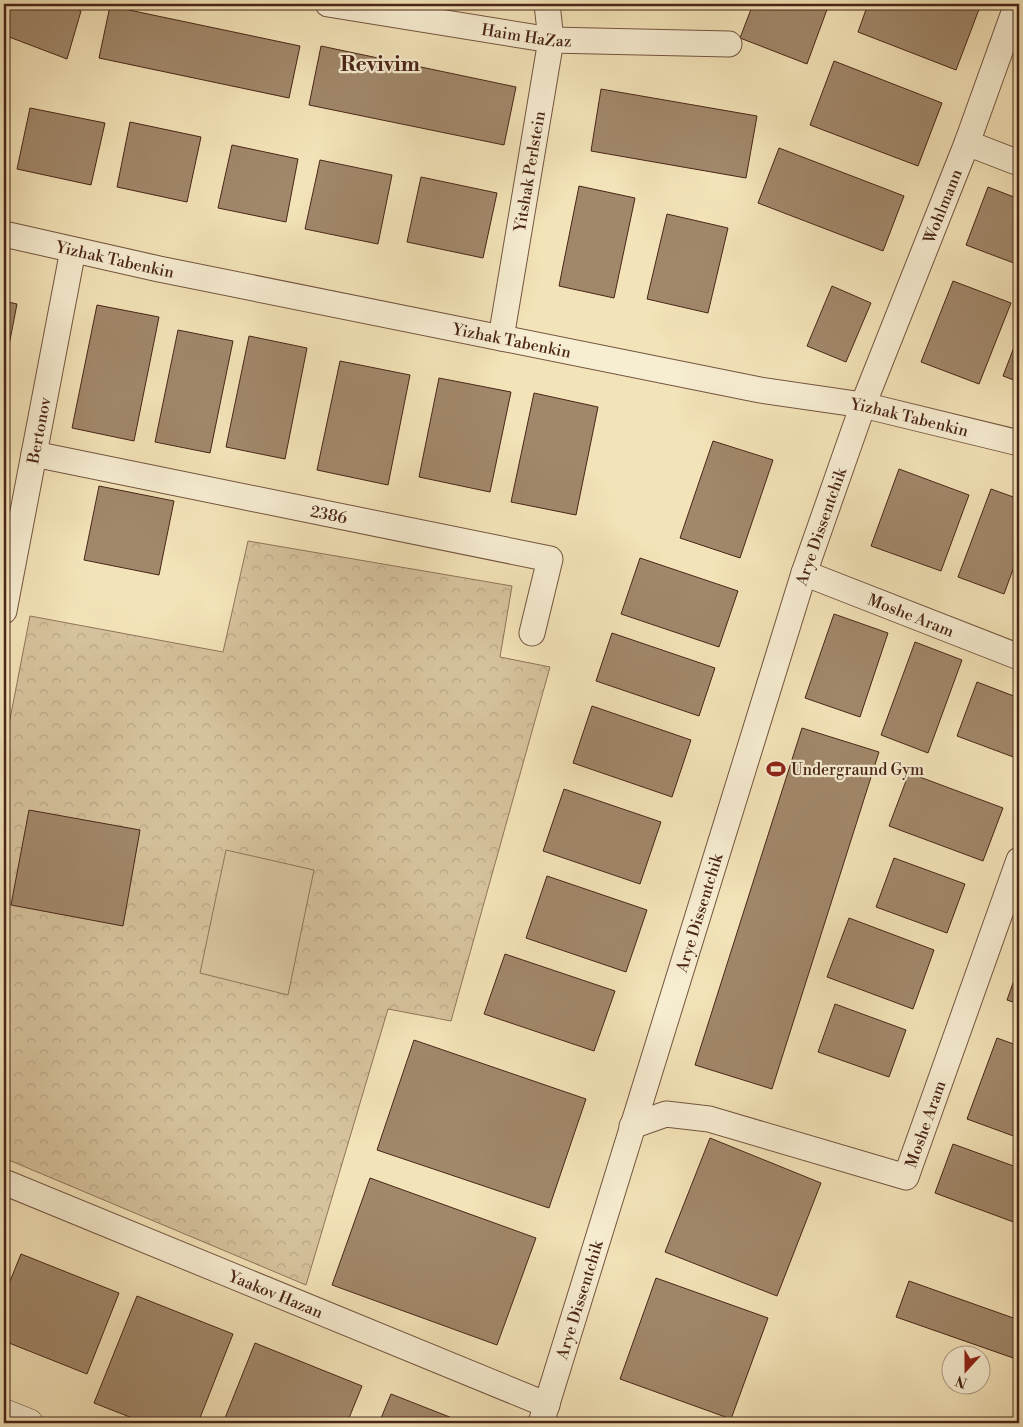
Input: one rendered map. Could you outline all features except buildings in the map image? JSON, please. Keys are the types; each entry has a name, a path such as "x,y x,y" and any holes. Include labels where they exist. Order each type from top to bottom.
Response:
{"street":[{"name":"Haim HaZaz","path":"328,4 551,40 729,44"},
{"name":"Yitshak Perlstein","path":"501,338 551,40 547,4"},
{"name":"Wohlmann","path":"863,405 967,143 1017,4"},
{"path":"967,143 1019,163"},
{"name":"Yizhak Tabenkin","path":"4,234 159,269 760,390 863,405 1019,443"},
{"name":"Bertonov","path":"4,611 73,250"},
{"name":"Arye Dissentchik","path":"544,1414 804,572 863,405"},
{"name":"2386","path":"34,454 550,559 532,632"},
{"name":"Moshe Aram","path":"804,572 1019,657"},
{"name":"Moshe Aram","path":"632,1126 666,1114 710,1120 906,1177 1019,860"},
{"name":"Yaakov Hazan","path":"4,1182 544,1414"},
{"path":"4,1413 29,1423"}],"green space":[{"path":"248,541 512,586 500,657 550,667 451,1021 388,1009 306,1285 4,1158 4,750 30,616 223,652"},
{"path":"226,850 314,870 288,995 200,973"}],"place":[{"name":"Undergraund Gym","path":"776,769"}],"district":[{"name":"Revivim","path":"380,64"}]}
